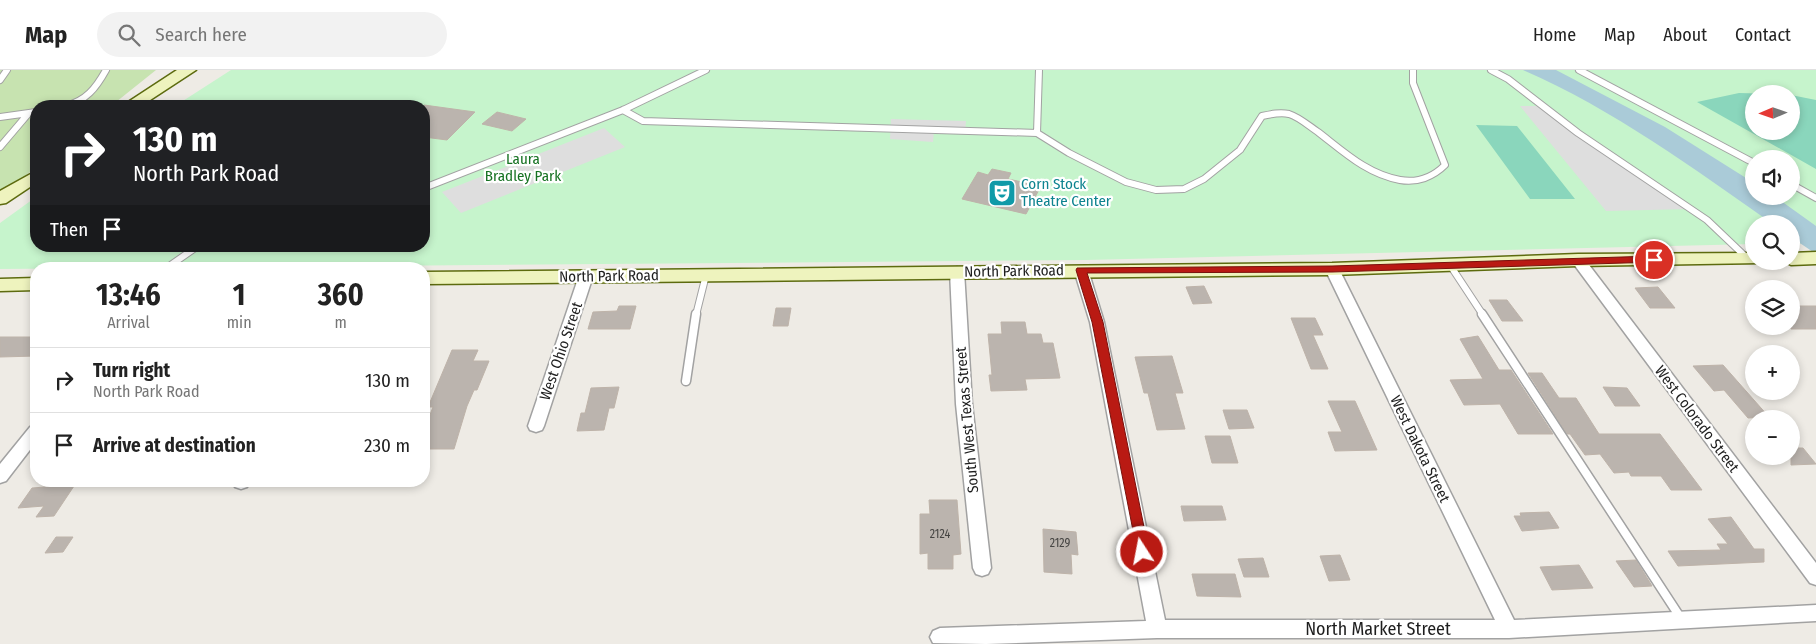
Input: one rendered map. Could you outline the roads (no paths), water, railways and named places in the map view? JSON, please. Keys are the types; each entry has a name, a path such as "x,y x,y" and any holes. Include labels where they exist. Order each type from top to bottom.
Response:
{"street":[{"path":"140,100 188,70"},
{"path":"158,100 206,70"},
{"path":"0,181 30,164"},
{"path":"0,199 30,180"},
{"name":"North Park Road","path":"430,278 1332,269 1578,260 1745,259"},
{"name":"West Colorado Street","path":"1578,260 1816,577"},
{"name":"West Dakota Street","path":"1332,269 1509,629"},
{"path":"1081,270 1097,322 1157,629"},
{"name":"South West Texas Street","path":"957,272 964,404 982,568"},
{"name":"West Ohio Street","path":"536,426 586,276"},
{"path":"0,285 30,284"},
{"path":"0,476 30,438"},
{"name":"North Market Street","path":"940,637 1157,629 1509,629 1816,613"}],"lane":[{"path":"0,80 7,70"},
{"path":"84,100 90,96 106,70"},
{"path":"430,186 623,110 706,70"},
{"path":"1037,133 1039,70"},
{"path":"623,110 643,121 1037,133 1069,153 1126,182 1156,190 1184,189 1204,179 1240,150 1262,116 1275,112 1294,116 1362,166 1387,179 1413,181 1436,176 1445,164 1413,83 1414,70"},
{"path":"1490,70 1508,79 1578,133 1707,220 1745,254"},
{"path":"1579,70 1745,159"},
{"path":"0,117 28,114"},
{"path":"0,147 28,114"},
{"path":"1800,189 1816,198"},
{"path":"175,262 189,252"},
{"path":"1450,265 1682,620"},
{"path":"686,381 698,301 706,275"}],"water":[{"path":"1523,70 1556,70 1665,127 1745,177 1745,205 1621,121"},
{"path":"1746,205 1787,205 1816,226 1816,254 1800,243 1800,215 1760,215"}],"place":[{"name":"Corn Stock Theatre Center","path":"1002,193"}],"park label":[{"name":"Laura Bradley Park","path":"523,168"}]}
